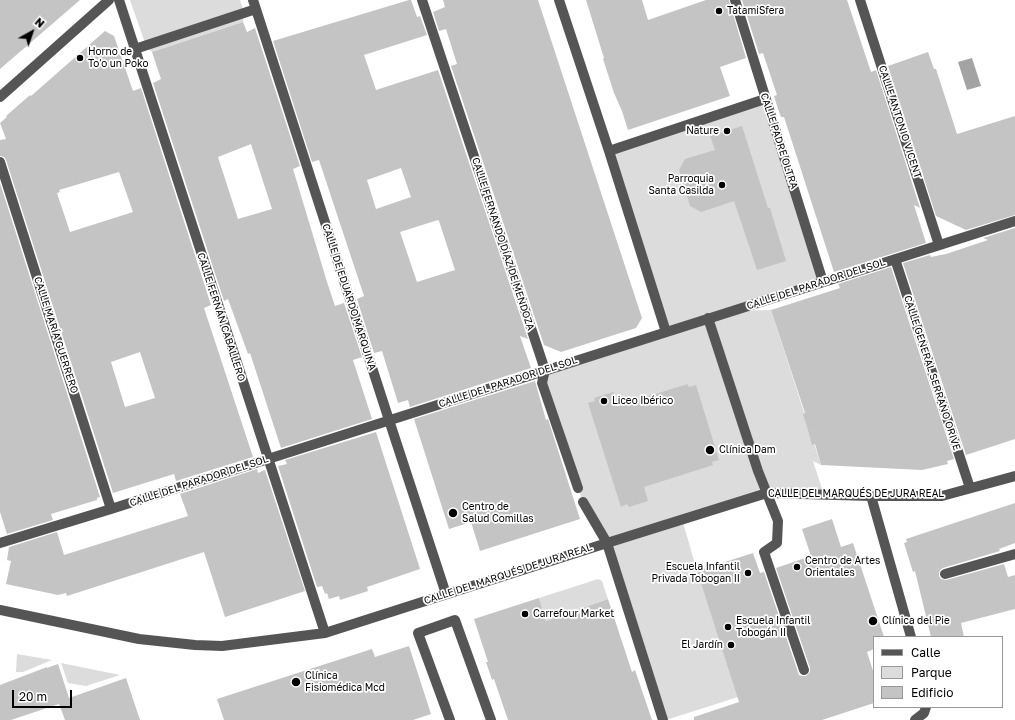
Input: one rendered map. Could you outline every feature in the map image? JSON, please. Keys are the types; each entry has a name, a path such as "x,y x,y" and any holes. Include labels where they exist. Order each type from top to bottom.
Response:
{"street":[{"path":"0,97 109,0"},
{"name":"CALLE FERNÁN CABALLERO","path":"118,0 325,633"},
{"name":"CALLE FERNANDO DÍAZ DE MENDOZA","path":"422,0 545,370 542,383 578,488"},
{"path":"559,0 609,151 666,332"},
{"name":"CALLE PADRE OLTRA","path":"735,0 823,282"},
{"name":"CALLE ANTONIO VICENT","path":"860,0 939,245"},
{"path":"135,50 254,4"},
{"name":"CALLE DE EDUARDO MARQUINA","path":"254,4 388,420 446,594"},
{"path":"609,151 765,99"},
{"name":"CALLE MARÍA GUERRERO","path":"0,162 111,509"},
{"name":"CALLE DEL PARADOR DEL SOL","path":"0,543 111,509 1015,220"},
{"name":"CALLE GENERAL SERRANO ORIVE","path":"895,259 970,488"},
{"path":"708,318 758,471 778,521 777,543 764,552 804,670"},
{"name":"CALLE DEL MARQUÉS DE JURA REAL","path":"0,610 139,639 194,645 222,646 325,633 706,511 767,494 942,496 1015,476"},
{"path":"871,496 910,636"},
{"path":"583,502 607,543 663,720"},
{"path":"945,574 1015,554"},
{"path":"450,720 418,633 456,620 491,720"},
{"path":"915,720 924,713 926,708"}],"green space":[{"path":"130,0 240,0 244,12 243,22 152,52 146,46"},
{"path":"765,99 823,282 734,311 771,310 821,465 813,461 824,495 767,493 682,519 697,571 738,697 666,720 607,543 583,502 542,383 545,370 666,332 609,151"},
{"path":"598,579 602,581 608,599 546,621 539,598"},
{"path":"17,654 52,660 23,672 16,672"},
{"path":"61,663 120,675 86,686 68,683"}],"shaded area":[{"path":"972,58 981,86 967,90 958,62"}],"building":[{"path":"0,0 80,0 0,69"},
{"path":"411,0 417,17 420,16 427,35 364,55 376,90 438,70 528,339 520,336 531,368 410,407 408,400 398,403 382,351 374,353 357,299 364,296 319,160 312,162 273,41","holes":["401,168 411,197 376,209 367,180","438,220 455,270 417,282 400,232"]},
{"path":"443,0 538,0 642,318 636,328 561,352 544,345 451,66 457,64 446,29 439,31 433,12 445,7"},
{"path":"586,0 642,0 648,20 706,0 729,0 746,58 720,67 730,96 628,130 603,59 604,58"},
{"path":"742,0 847,0 871,72 876,70 920,208 914,205 926,243 834,272 784,117 781,117 778,109 774,96 777,95 763,53 759,54"},
{"path":"243,22 247,32 255,28 300,166 293,169 327,282 335,306 344,303 362,357 353,360 372,419 281,448 250,353 248,354 228,299 224,301 153,83 161,79 152,52","holes":["251,144 272,209 238,219 218,157"]},
{"path":"105,31 114,36 133,91 141,88 211,305 204,308 253,457 176,481 174,474 113,493 6,160 4,157 0,156 0,140 6,139 0,123 30,95 31,96","holes":["119,172 133,212 70,232 57,193 60,192 59,190","140,352 155,398 125,407 111,362"]},
{"path":"928,52 934,69 936,69 957,134 1015,116 1015,215 966,230 936,216 888,66"},
{"name":"Parroquia Santa Casilda","path":"742,126 768,208 770,208 786,261 757,270 734,201 701,212 690,206 679,170 685,159 715,150 710,136"},
{"path":"0,183 100,497 97,498 97,500 51,514 53,520 7,534 0,512"},
{"path":"1015,228 1015,439 966,455 903,263 930,255 931,257 946,254 988,240 983,238"},
{"path":"891,267 954,459 947,461 948,464 922,470 821,465 815,444 812,445 803,414 805,413 771,310 840,288 838,284"},
{"path":"535,381 546,420 548,419 580,519 480,551 471,522 449,529 414,419"},
{"path":"688,384 689,387 696,385 719,460 712,462 713,465 644,487 648,501 629,507 627,504 621,507 588,403 595,401 594,398 613,392 616,406"},
{"path":"376,432 420,569 367,587 368,591 340,600 339,596 329,599 322,586 317,587 278,466 287,464 285,460"},
{"path":"257,469 258,473 265,470 305,591 225,617 204,552 67,596 66,593 58,595 6,584 11,561 7,560 9,547 57,532 64,555 188,516 180,494"},
{"path":"1015,503 1015,543 999,549 1000,551 943,568 940,570 939,576 941,579 946,580 1004,564 1008,577 1015,575 1015,609 961,623 964,636 931,636 915,571 913,572 904,543 907,542 906,539"},
{"path":"832,519 841,547 853,543 884,636 873,636 873,649 867,652 873,671 873,703 822,720 694,720 694,717 739,702 697,571 753,553 760,573 764,572 799,675 806,676 810,672 810,668 776,568 811,556 802,529"},
{"path":"539,598 546,621 608,599 632,672 635,670 652,720 508,720 494,679 492,680 486,662 488,662 474,619"},
{"path":"409,646 431,714 413,720 224,720 217,699 372,649 375,657"},
{"path":"58,664 69,698 126,678 140,720 65,720 59,704 11,720 0,720 0,685"}],"place":[{"name":"TatamiSfera","path":"719,11"},
{"name":"Horno de To'o un Poko","path":"80,58"},
{"name":"Nature","path":"727,131"},
{"name":"Parroquia Santa Casilda","path":"722,185"},
{"name":"Liceo Ibérico","path":"604,401"},
{"name":"Clínica Dam","path":"710,450"},
{"name":"Centro de Salud Comillas","path":"453,513"},
{"name":"Centro de Artes Orientales","path":"797,567"},
{"name":"Escuela Infantil Privada Tobogan II","path":"748,573"},
{"name":"Carrefour Market","path":"525,614"},
{"name":"Clínica del Pie","path":"873,621"},
{"name":"Escuela Infantil Tobogán II","path":"728,627"},
{"name":"El Jardín","path":"731,645"},
{"name":"Clínica Fisiomédica Mcd","path":"296,682"}]}
